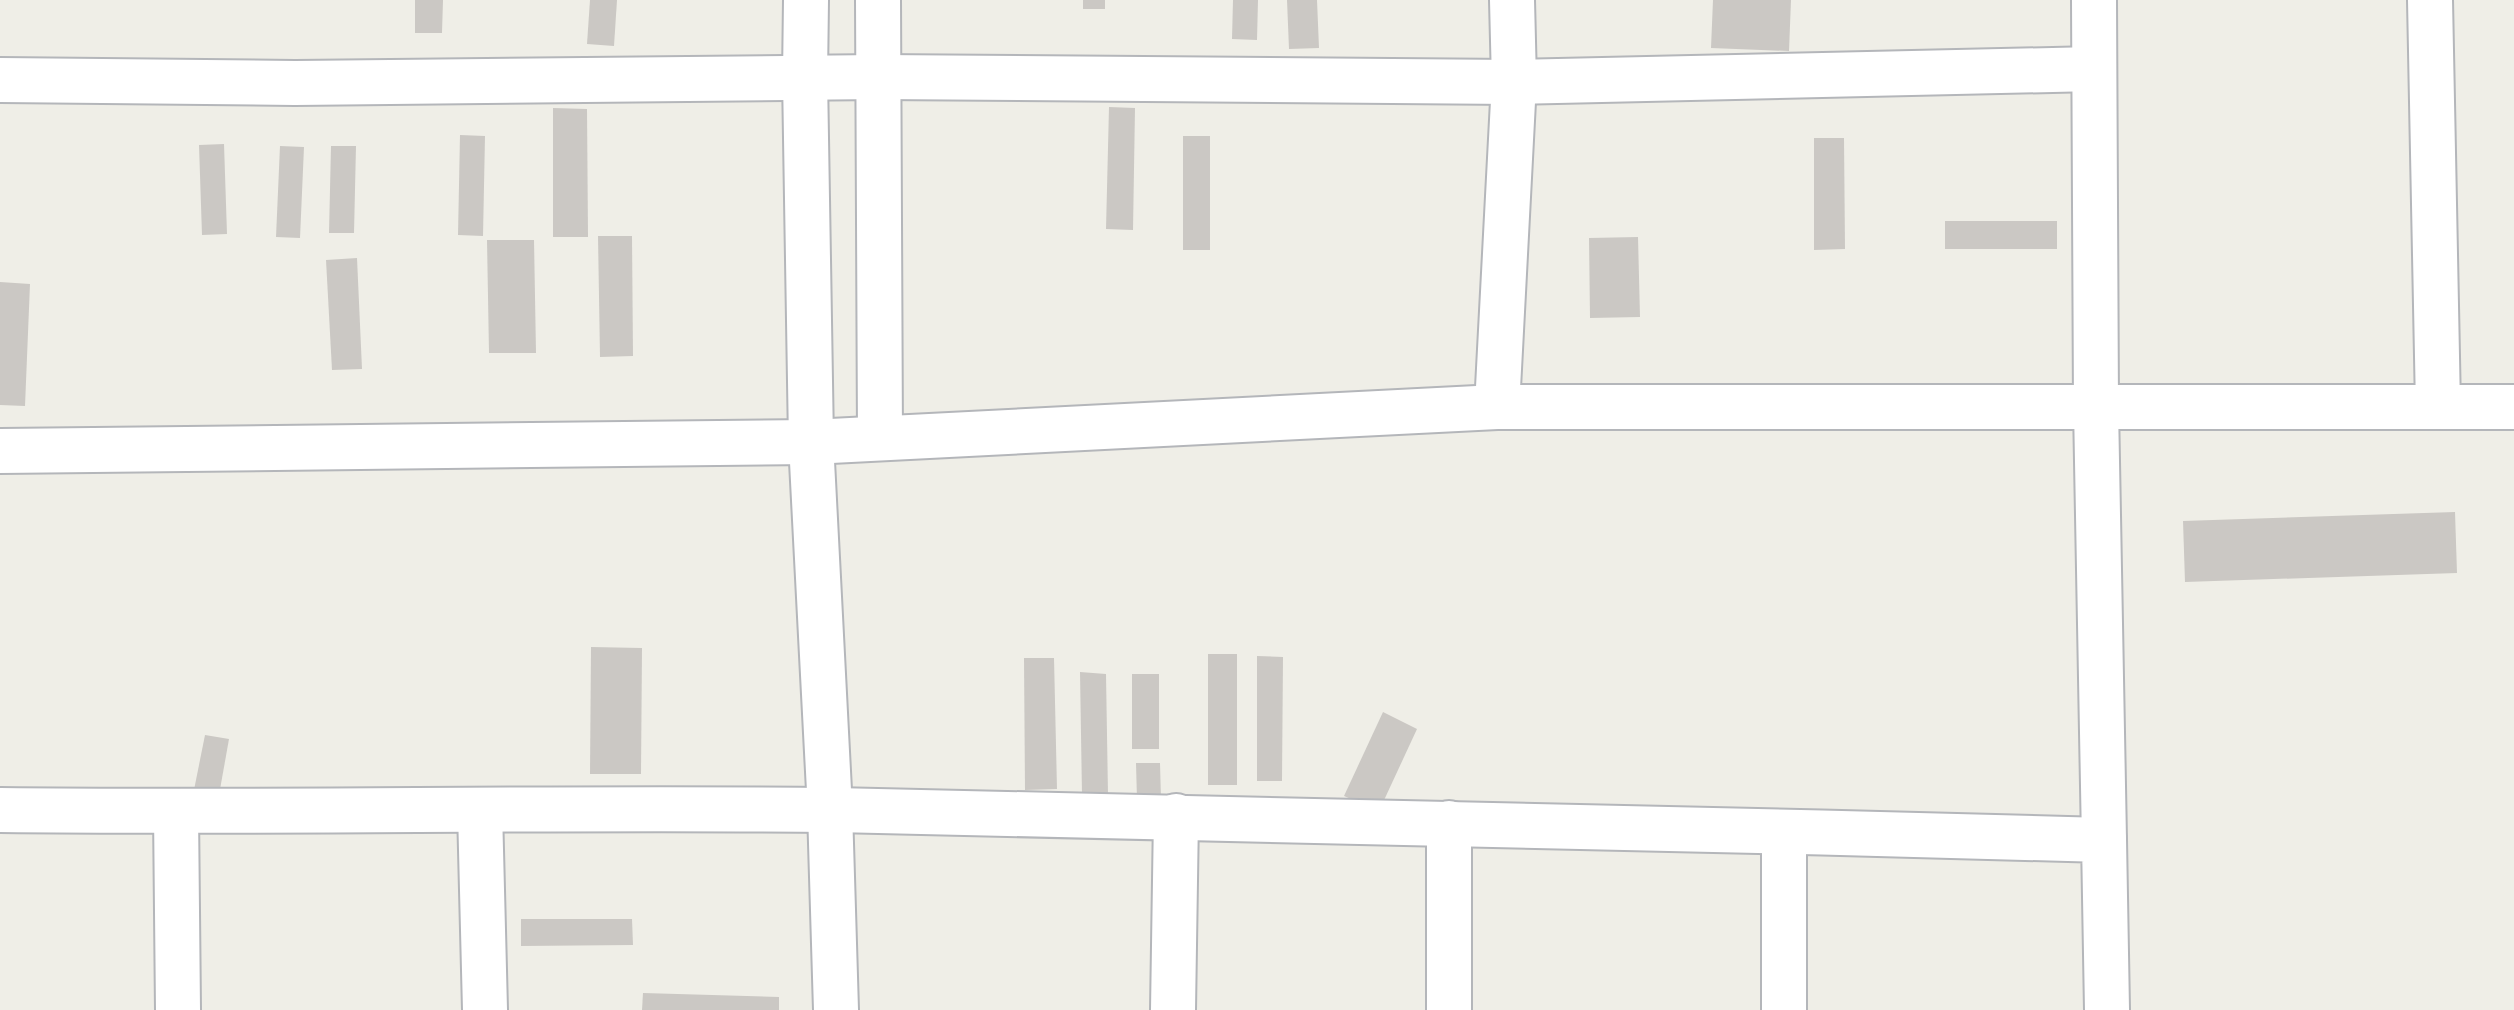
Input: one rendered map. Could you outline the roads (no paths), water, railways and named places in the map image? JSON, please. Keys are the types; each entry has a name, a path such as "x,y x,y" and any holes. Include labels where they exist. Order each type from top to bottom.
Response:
{"street":[{"path":"806,0 811,442 830,810 836,1010"},
{"path":"878,0 880,438"},
{"path":"1497,407 1514,82 1512,0"},
{"path":"2094,0 2096,407 2107,1010"},
{"path":"2430,0 2438,407"},
{"path":"0,80 295,83 879,77 1514,82 2094,69"},
{"path":"0,451 811,442 1497,407 2514,407"},
{"path":"0,810 830,810 2104,840"},
{"path":"480,810 485,1010"},
{"path":"176,812 178,1010"},
{"path":"1173,1010 1176,816"},
{"path":"1449,823 1449,1010"},
{"path":"1784,832 1784,1010"}]}
